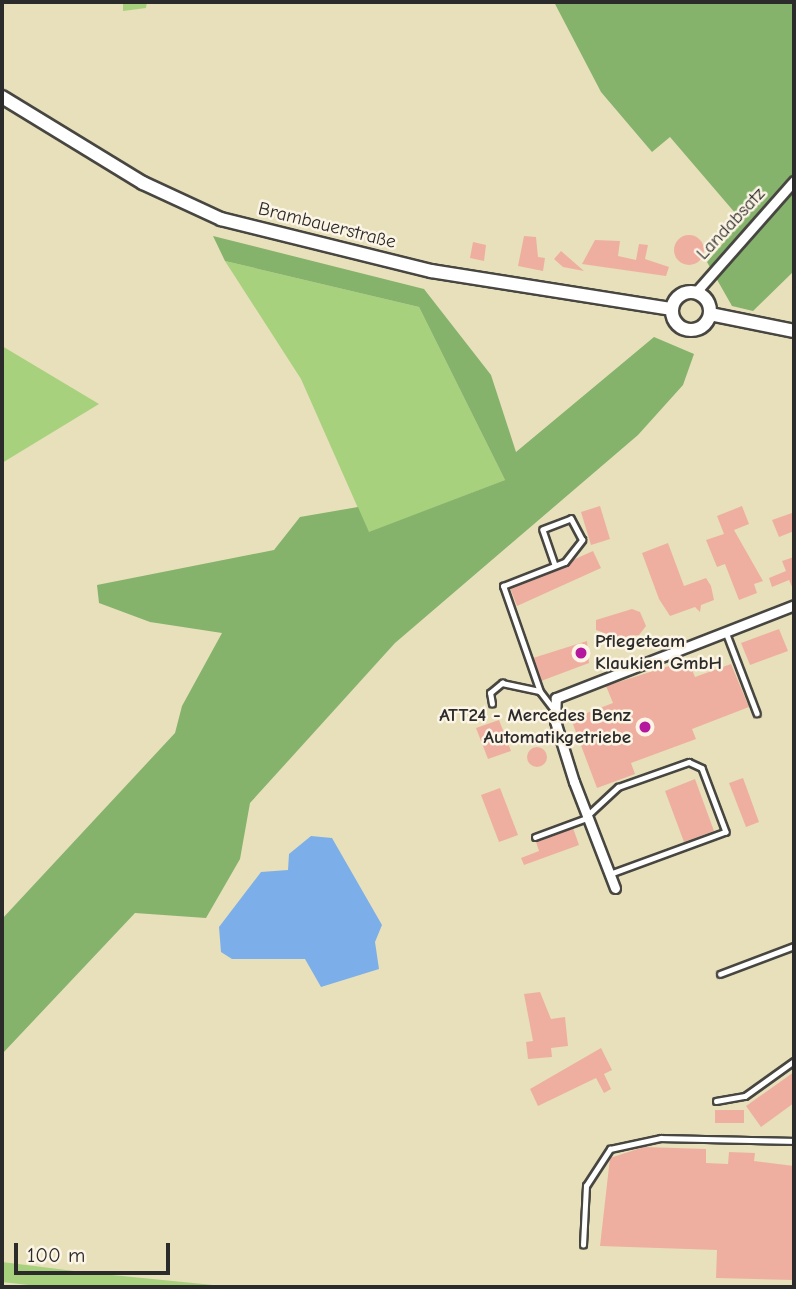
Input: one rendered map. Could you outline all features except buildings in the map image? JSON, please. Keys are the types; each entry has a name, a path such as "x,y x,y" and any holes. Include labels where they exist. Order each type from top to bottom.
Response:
{"main road":[{"name":"Brambauerstraße","path":"2,97 143,183 232,222 431,271 672,309"},
{"path":"696,292 708,301 710,314 691,330 675,322 672,309 680,295 696,292"},
{"path":"710,314 794,331"}],"street":[{"name":"Landabsatz","path":"696,292 794,181"},
{"path":"615,888 588,817 554,709 556,698 583,684 794,605"}],"lane":[{"path":"554,709 540,692 503,586 555,565 581,544 571,519 543,530 555,565"},
{"path":"725,631 757,713"},
{"path":"492,704 491,693 502,683 540,692"},
{"path":"535,837 588,817 618,787 689,762 702,768 726,832 610,874"},
{"path":"720,974 794,946"},
{"path":"716,1101 745,1096 794,1061"},
{"path":"583,1245 586,1186 610,1149 661,1139 794,1141"}],"green space":[{"path":"123,2 147,2 146,8 123,11"},
{"path":"554,2 794,2 794,271 753,311 732,306 707,262 742,221 670,137 652,152 601,92"},
{"path":"213,236 424,289 491,375 516,452 654,337 694,354 683,385 638,435 395,643 250,803 240,859 206,918 135,913 2,1054 2,919 175,733 182,706 222,633 150,622 99,603 97,585 274,550 300,517 358,507 369,532 505,480 419,307 225,261"},
{"path":"225,261 419,307 505,480 369,533 301,379"},
{"path":"2,346 99,404 2,463"},
{"path":"2,1262 233,1287 46,1287 2,1282"}],"water":[{"path":"311,836 332,838 382,925 375,942 379,969 321,987 305,959 232,959 221,952 219,927 261,872 288,870 289,854"}],"place":[{"name":"Pflegeteam Klaukien GmbH","path":"581,653"},
{"name":"ATT24 - Mercedes Benz Automatikgetriebe","path":"645,727"}]}
